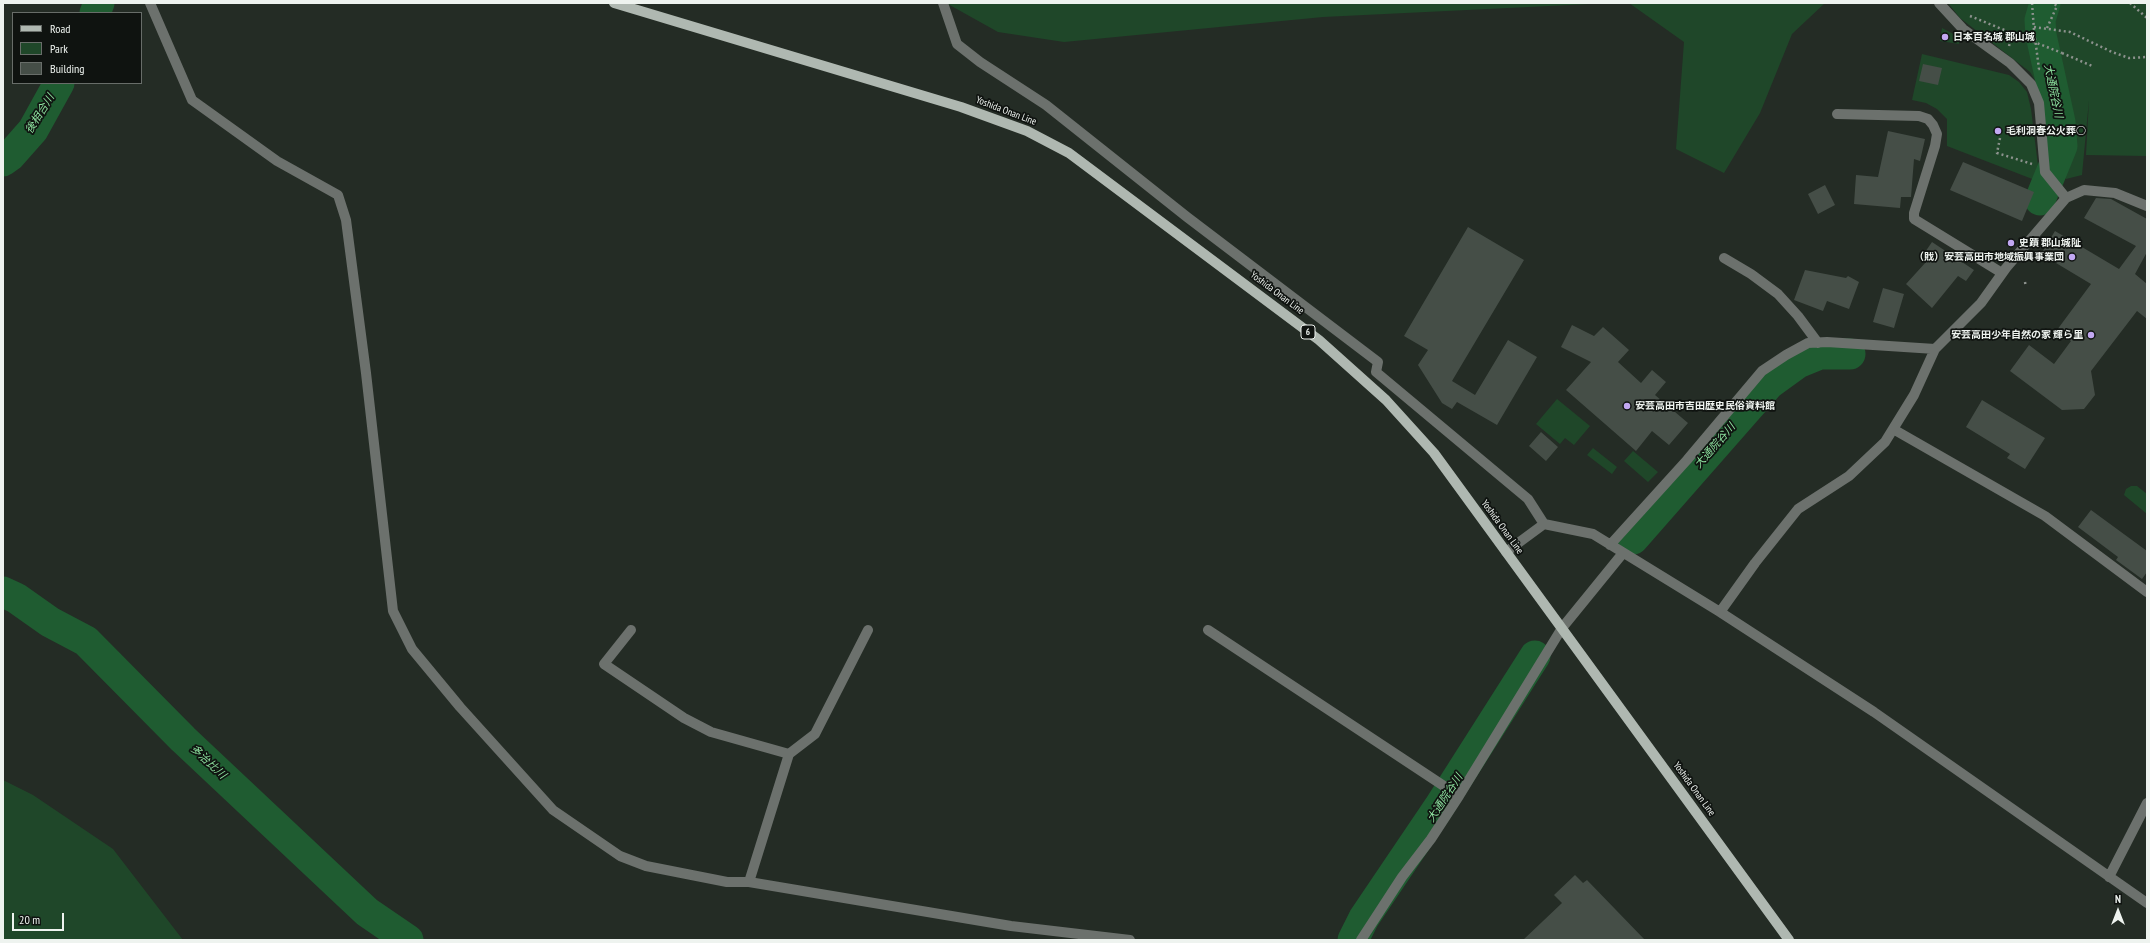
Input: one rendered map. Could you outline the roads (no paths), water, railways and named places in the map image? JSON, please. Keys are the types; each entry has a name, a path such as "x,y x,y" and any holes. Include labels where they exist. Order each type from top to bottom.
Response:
{"main road":[{"name":"Yoshida Onan Line","path":"614,3 961,107 1027,131 1069,152 1319,340 1386,400 1434,453 1789,940"}],"street":[{"path":"150,3 192,100 277,161 338,194 346,220 366,373 393,611 412,649 534,791 553,810 574,826 620,856 646,866 727,882 749,882 819,895 1011,926 1130,940"},
{"path":"943,3 958,44 980,62 1046,105 1186,217 1378,362 1376,372 1528,499 1544,524 1593,534 1720,612 1880,717 2147,903"},
{"path":"1939,3 1963,29 2010,63 2031,84 2038,103 2046,172 2063,194"},
{"path":"1837,114 1919,116 1928,120 1934,125 1937,134 1935,146 1914,213 1914,219 2002,273"},
{"path":"1720,612 1755,563 1798,509 1850,476 1885,442 1914,395 1935,349 1981,303 2002,273 2063,194 2084,190 2115,193 2147,206"},
{"path":"1724,258 1751,274 1778,294 1798,316 1818,343"},
{"path":"1610,545 1687,460 1762,371 1808,343 1935,349"},
{"path":"1894,429 2046,516 2147,592"},
{"path":"1506,552 1544,524"},
{"path":"1361,940 1402,877 1431,839 1459,796 1562,628 1623,553"},
{"path":"631,630 604,664 684,718 711,732 790,754"},
{"path":"749,882 790,754 815,734 868,630"},
{"path":"1208,630 1459,796"},
{"path":"2109,877 2147,802"}],"waterway":[{"name":"後相合川","path":"95,12 99,3"},
{"name":"大通院谷川","path":"2040,200 2062,146 2060,122 2041,35 2040,20 2045,3"},
{"name":"後相合川","path":"3,161 10,156 33,130 58,84"},
{"name":"大通院谷川","path":"1633,539 1769,384 1798,363 1820,354 1850,354"},
{"name":"多治比川","path":"3,592 16,598 50,622 86,641 183,739 367,912 408,940"},
{"name":"大通院谷川","path":"1353,940 1364,918 1439,807 1535,656"}],"place":[{"name":"日本百名城 郡山城","path":"1945,37"},
{"name":"毛利洞春公火葬○","path":"1998,131"},
{"name":"史蹟 郡山城阯","path":"2011,243"},
{"name":"（戝）安芸高田市地域振興事業団","path":"2072,257"},
{"name":"安芸高田少年自然の家 輝ら里","path":"2091,335"},
{"name":"安芸高田市吉田歴史民俗資料館","path":"1627,406"}]}
